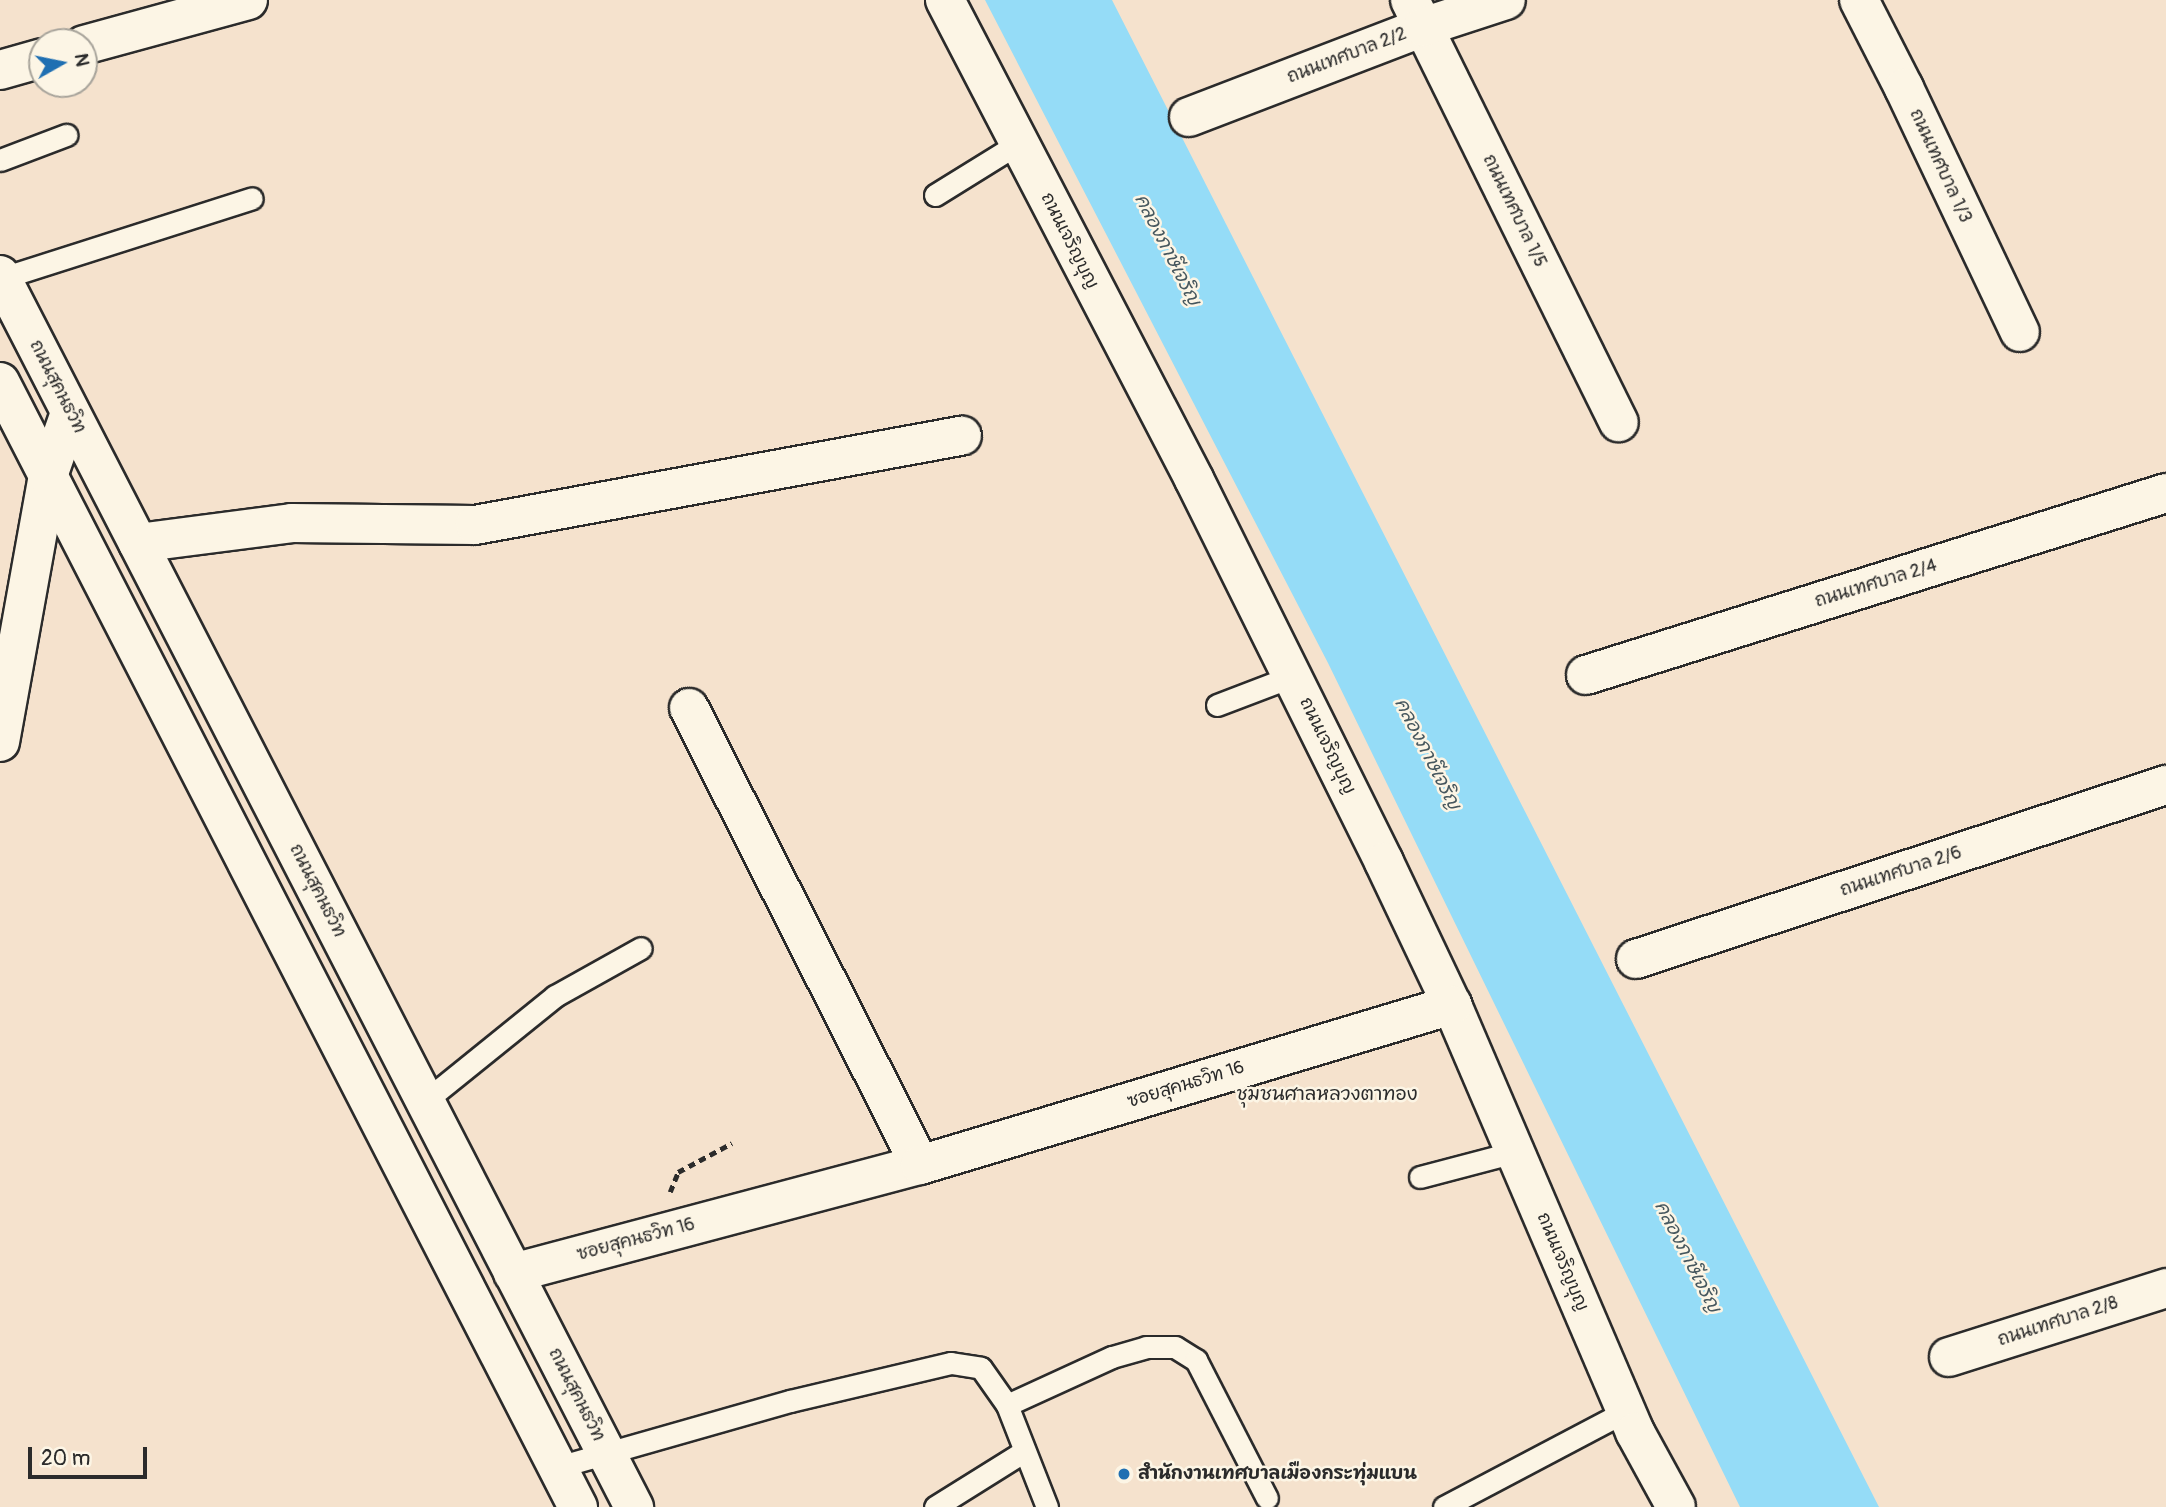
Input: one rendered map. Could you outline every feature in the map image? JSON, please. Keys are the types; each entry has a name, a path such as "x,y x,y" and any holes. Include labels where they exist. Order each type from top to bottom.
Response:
{"street":[{"path":"98,41 248,0"},
{"name":"ถนนเจริญบุญ","path":"945,0 1293,676 1452,1005 1626,1411 1676,1507"},
{"name":"ถนนเทศบาล 2/2","path":"1189,117 1417,13 1506,0"},
{"name":"ถนนเทศบาล 1/3","path":"1859,0 2020,332"},
{"name":"ถนนเทศบาล 1/5","path":"1417,13 1619,422"},
{"path":"0,70 28,62"},
{"name":"ถนนสุคนธวิท","path":"1,277 634,1507"},
{"path":"0,382 578,1507"},
{"path":"0,742 48,476 70,413"},
{"path":"138,543 292,523 475,525 962,436"},
{"name":"ถนนเทศบาล 2/4","path":"1586,676 2166,493"},
{"path":"689,708 920,1165"},
{"name":"ถนนเทศบาล 2/6","path":"1636,959 2166,785"},
{"name":"ซอยสุคนธวิท 16","path":"513,1273 920,1165 1452,1005"},
{"name":"ถนนเทศบาล 2/8","path":"1950,1357 2166,1288"}],"lane":[{"path":"0,160 66,135"},
{"path":"935,195 1019,143"},
{"path":"1,277 252,198"},
{"path":"1217,705 1293,676"},
{"path":"425,1101 555,996 641,948"},
{"path":"1420,1177 1515,1152"},
{"path":"1007,1405 1112,1357 1146,1347 1175,1347 1196,1360 1266,1498"},
{"path":"558,1467 790,1401 951,1363 981,1368 1007,1405 1023,1452 1047,1507"},
{"path":"1444,1507 1626,1411"},
{"path":"935,1507 1023,1452"}],"path":[{"path":"671,1231 669,1196 678,1172 732,1143"}],"water":[{"name":"คลองภาษีเจริญ","path":"985,0 1112,0 1879,1507 1740,1507 1328,663"}],"place":[{"name":"สำนักงานเทศบาลเมืองกระทุ่มแบน","path":"1124,1474"}],"district":[{"name":"ชุมชนศาลหลวงตาทอง","path":"1327,1095"}]}
